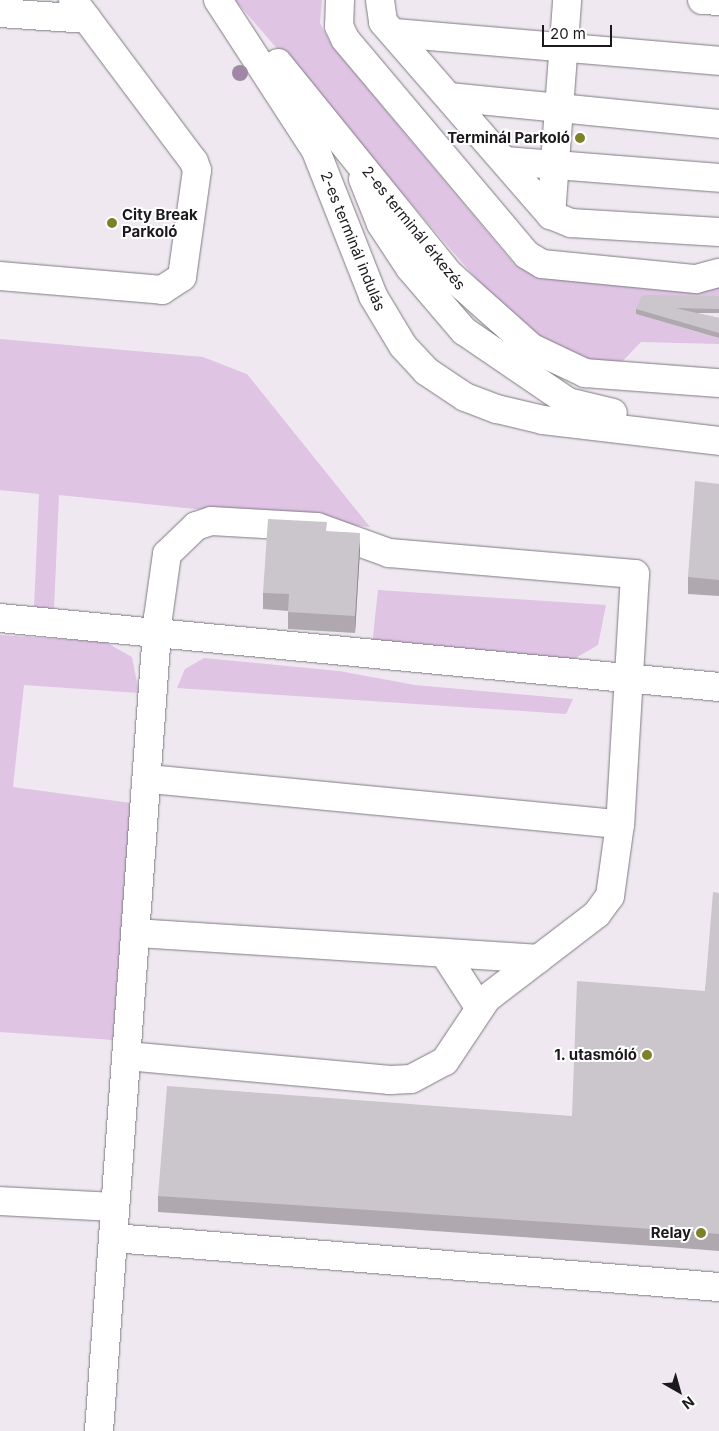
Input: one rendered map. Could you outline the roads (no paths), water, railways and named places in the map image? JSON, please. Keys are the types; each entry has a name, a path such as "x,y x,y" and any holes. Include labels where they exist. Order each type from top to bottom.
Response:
{"street":[{"path":"340,0 339,26 345,39 527,255 542,264 696,279 719,273"},
{"path":"380,0 383,22 551,215 571,223 719,232"},
{"path":"551,215 567,0"},
{"path":"702,0 719,1"},
{"name":"2-es terminál érkezés","path":"224,7 288,74 449,274 508,330 554,362 584,373 626,379 719,383"},
{"name":"2-es terminál indulás","path":"224,7 316,151 373,296 404,346 426,371 465,397 543,420 719,441"},
{"path":"0,276 162,290 182,277 197,170 80,9 18,9"},
{"path":"394,33 719,61"},
{"path":"449,97 719,124"},
{"name":"2-es terminál érkezés","path":"355,156 381,224 410,268 464,331 568,402 594,410 719,425"},
{"path":"505,162 719,178"},
{"path":"99,1431 115,1207 149,779 157,633 167,554 196,526 211,521 317,527 389,553 635,574 625,680 620,824 605,905 538,959 503,983 479,1007 445,1061 410,1079 127,1056"},
{"path":"0,618 625,680 719,687"},
{"path":"149,779 620,824"},
{"path":"137,933 538,959"},
{"path":"444,953 479,1007"},
{"path":"0,1201 115,1207"},
{"path":"114,1238 719,1287"}],"place":[{"name":"Terminál Parkoló","path":"580,138"},
{"name":"City Break Parkoló","path":"112,223"},
{"name":"1. utasmóló","path":"647,1055"},
{"name":"Relay","path":"701,1233"}]}
